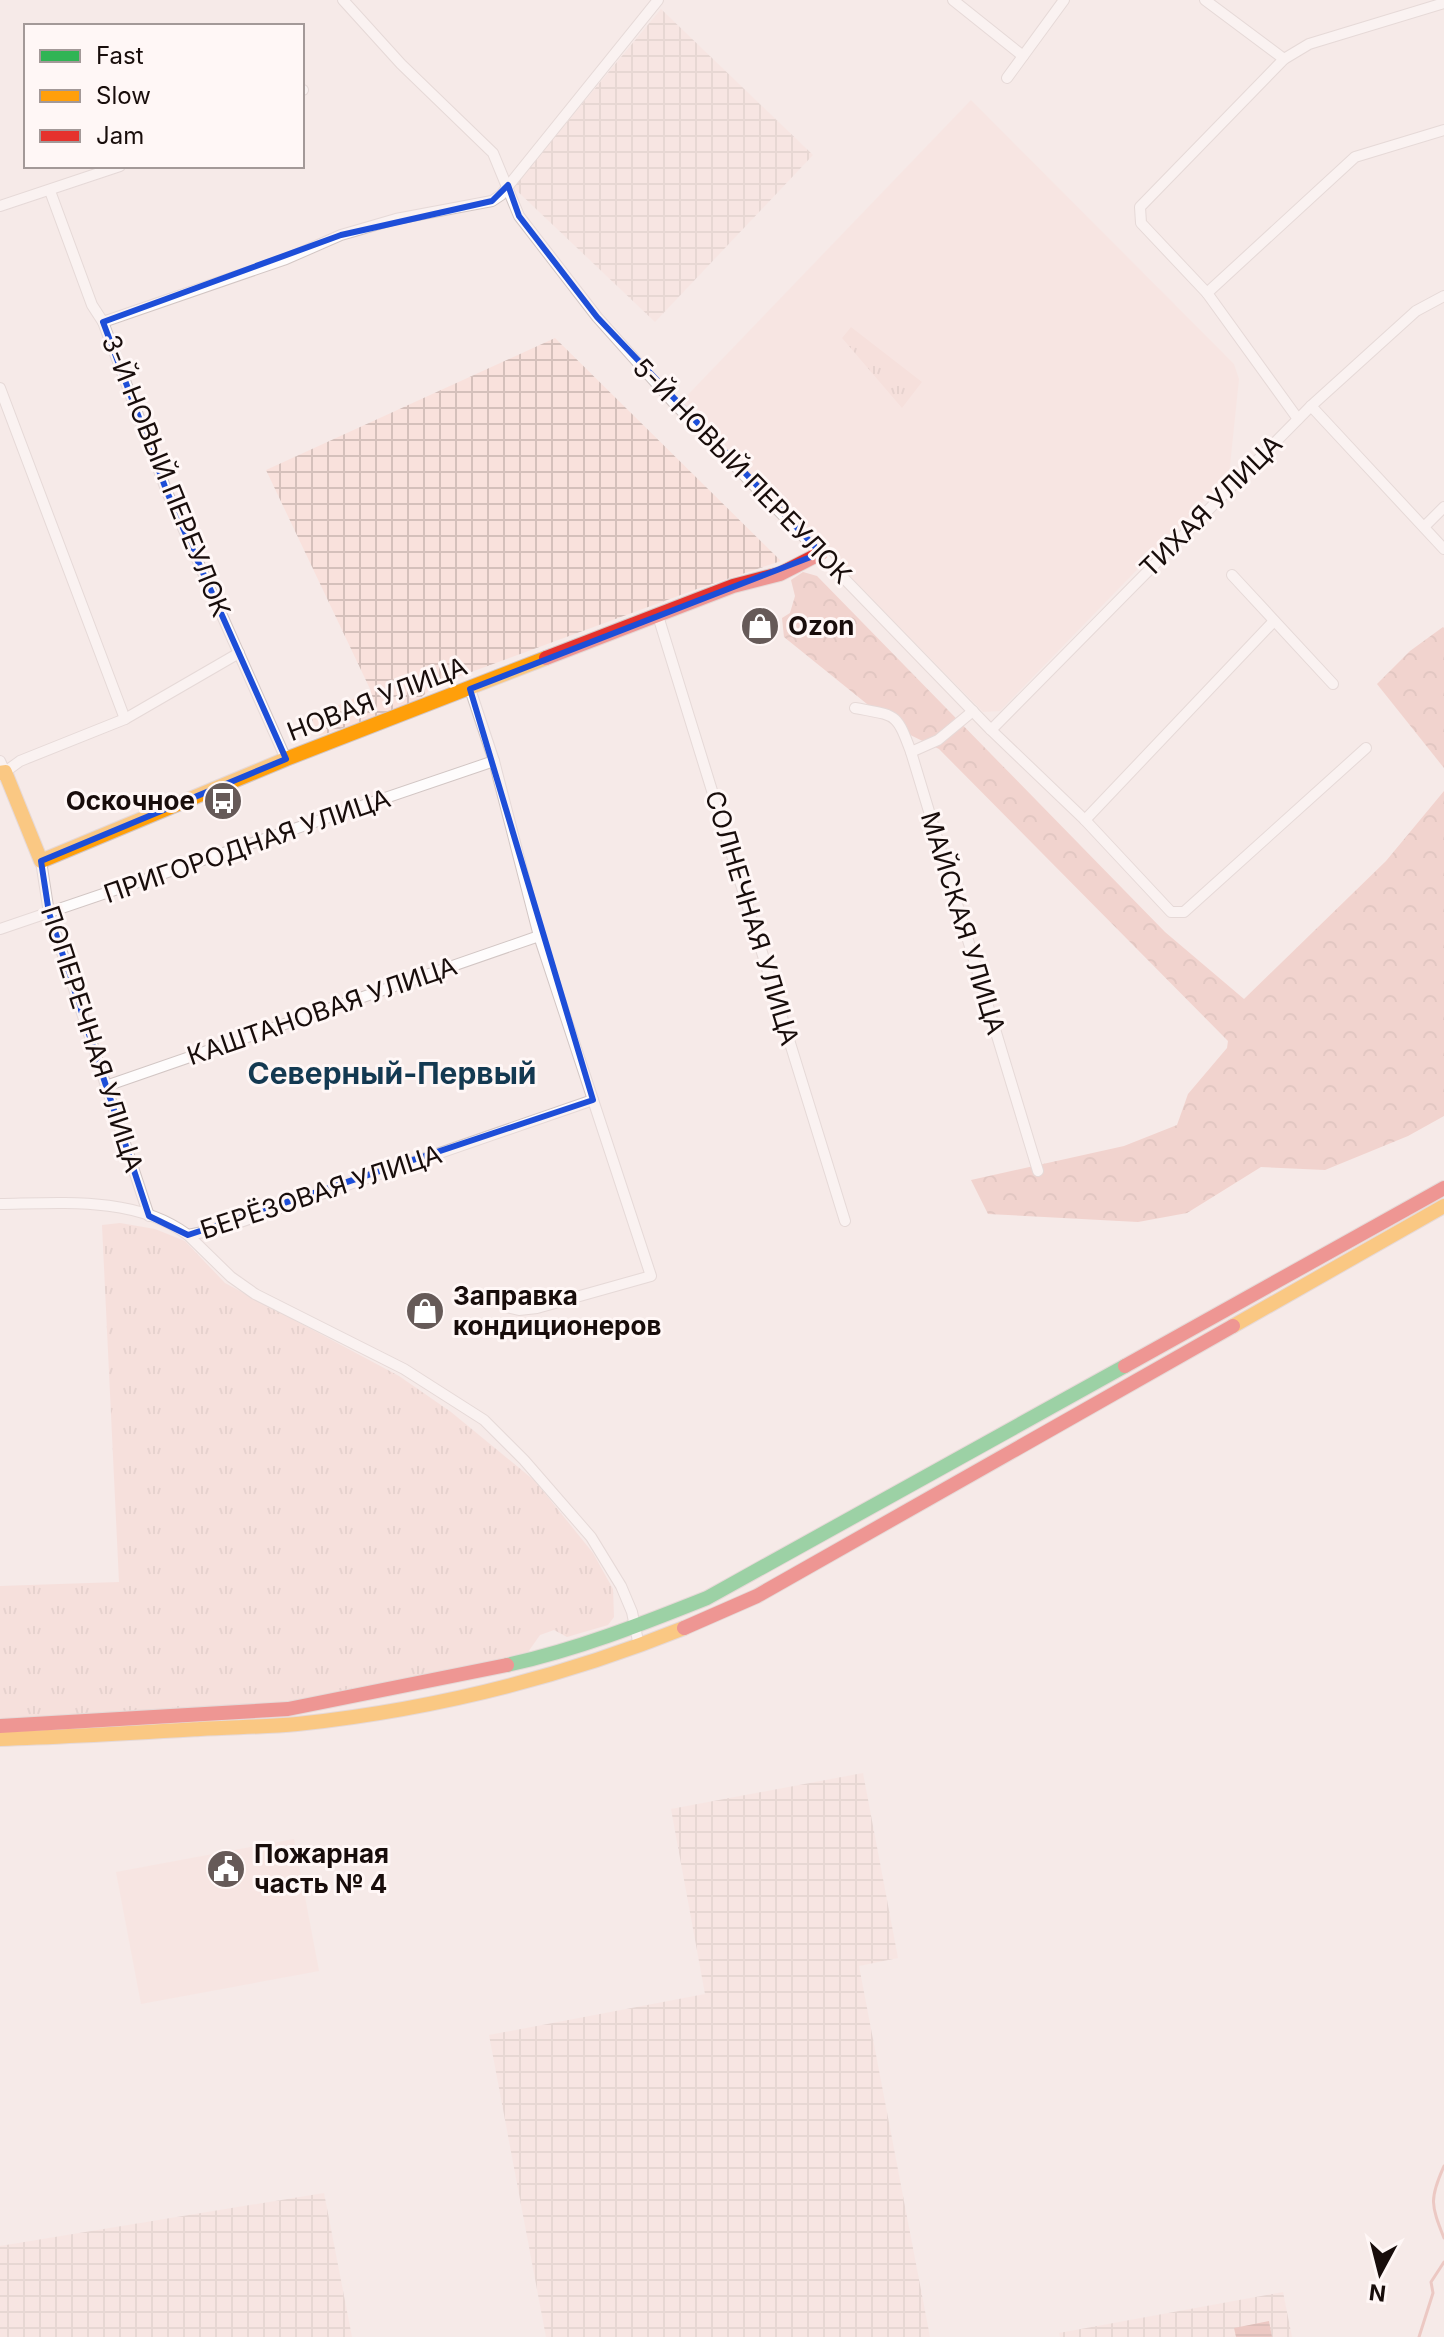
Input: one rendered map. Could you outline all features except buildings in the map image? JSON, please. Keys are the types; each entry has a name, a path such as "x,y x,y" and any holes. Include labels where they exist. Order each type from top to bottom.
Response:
{"main road":[{"name":"НОВАЯ УЛИЦА","path":"41,861 286,759 733,586 780,574 821,553"},
{"path":"2,769 41,861"},
{"path":"0,1726 288,1709 545,1657 636,1626 707,1598 745,1579 1444,1188"},
{"path":"0,1739 296,1724 457,1699 639,1646 757,1596 1444,1206"}],"street":[{"name":"5-Й НОВЫЙ ПЕРЕУЛОК","path":"343,0 401,64 493,153 519,216 597,317 672,401 991,730 1085,820 1171,912 1184,912 1366,748"},
{"path":"103,322 286,259 341,235 396,219 492,201 658,0"},
{"path":"953,0 1023,56"},
{"path":"1007,78 1064,0"},
{"path":"1205,0 1284,59"},
{"path":"1298,419 1207,293 1141,223 1140,207 1284,59 1309,44 1444,3"},
{"path":"1207,293 1355,157 1444,130"},
{"path":"0,206 114,168"},
{"name":"3-Й НОВЫЙ ПЕРЕУЛОК","path":"50,191 167,492 286,759"},
{"name":"ТИХАЯ УЛИЦА","path":"991,730 1311,406 1416,311 1444,296"},
{"path":"0,388 125,719"},
{"path":"1311,406 1444,549"},
{"path":"1424,527 1444,507"},
{"path":"1232,575 1333,684"},
{"name":"СОЛНЕЧНАЯ УЛИЦА","path":"658,616 845,1221"},
{"path":"1085,820 1274,621"},
{"path":"2,769 125,719 239,653"},
{"path":"470,689 494,761 539,936 651,1276 537,1308 506,1307"},
{"name":"МАЙСКАЯ УЛИЦА","path":"855,708 892,715 900,722 1038,1171"},
{"path":"911,752 938,740 973,711"},
{"name":"ПРИГОРОДНАЯ УЛИЦА","path":"0,929 494,761"},
{"name":"ПОПЕРЕЧНАЯ УЛИЦА","path":"41,861 49,913 149,1216"},
{"name":"КАШТАНОВАЯ УЛИЦА","path":"106,1086 539,936"},
{"name":"БЕРЁЗОВАЯ УЛИЦА","path":"0,1204 87,1203 121,1208 173,1224 188,1235 223,1228 593,1100"},
{"path":"188,1235 231,1277 255,1294 404,1369 484,1420 524,1460 591,1537 617,1576 636,1626 639,1646"}],"highlighted area":[{"path":"508,185 519,216 597,317 821,553 470,689 593,1100 188,1235 149,1216 49,913 41,861 286,759 167,492 103,322 341,235 492,201"}],"shaded area":[{"path":"661,9 813,155 655,322 513,187"},
{"path":"971,100 1234,364 1239,379 1229,475 1000,711 983,712 679,404"},
{"path":"555,338 781,561 436,685 412,705 319,736 311,717 371,691 266,470"},
{"path":"863,1773 898,1958 859,1966 930,2337 546,2337 489,2035 705,1994 671,1809"},
{"path":"294,1839 319,1971 141,2004 116,1872"},
{"path":"324,2193 352,2337 0,2337 0,2246"},
{"path":"1283,2292 1292,2337 1060,2337 1059,2333"},
{"path":"1269,2321 1272,2337 1236,2337 1234,2328"}],"green space":[{"path":"851,327 922,382 902,408 842,338"},
{"path":"803,572 817,576 1165,932 1244,999 1386,861 1444,791 1444,1116 1408,1136 1325,1170 1261,1167 1187,1213 1138,1222 988,1214 971,1180 1124,1146 1177,1125 1188,1094 1227,1048 1228,1041 939,749 898,729 784,637 782,618 790,613 795,596 791,580"},
{"path":"1443,627 1444,768 1377,684 1410,651"},
{"path":"120,1223 155,1229 185,1241 225,1283 399,1376 451,1412 535,1481 593,1553 613,1589 614,1617 608,1625 567,1637 554,1630 540,1635 528,1652 436,1675 277,1705 0,1719 0,1586 119,1582 102,1225"}],"waterway":[{"path":"1444,2166 1434,2195 1436,2217 1444,2238"},
{"path":"1419,2337 1433,2293 1431,2282 1444,2262"}],"traffic: fast":[{"path":"507,1665 583,1644 707,1598 1125,1366"}],"traffic: slow":[{"path":"0,773 5,772 41,861 286,759 546,658"},
{"path":"1233,1326 1444,1206"},
{"path":"0,1739 285,1725 396,1710 542,1677 684,1628"}],"traffic: jam":[{"path":"546,658 733,586 780,574 821,553"},
{"path":"1125,1366 1444,1188"},
{"path":"684,1628 757,1596 1233,1326"},
{"path":"0,1726 288,1709 507,1665"}],"place":[{"name":"Ozon","path":"760,626"},
{"name":"Оскочное","path":"223,801"},
{"name":"Заправка кондиционеров","path":"425,1311"},
{"name":"Пожарная часть № 4","path":"226,1869"}],"district":[{"name":"Северный-Первый","path":"392,1074"}]}
